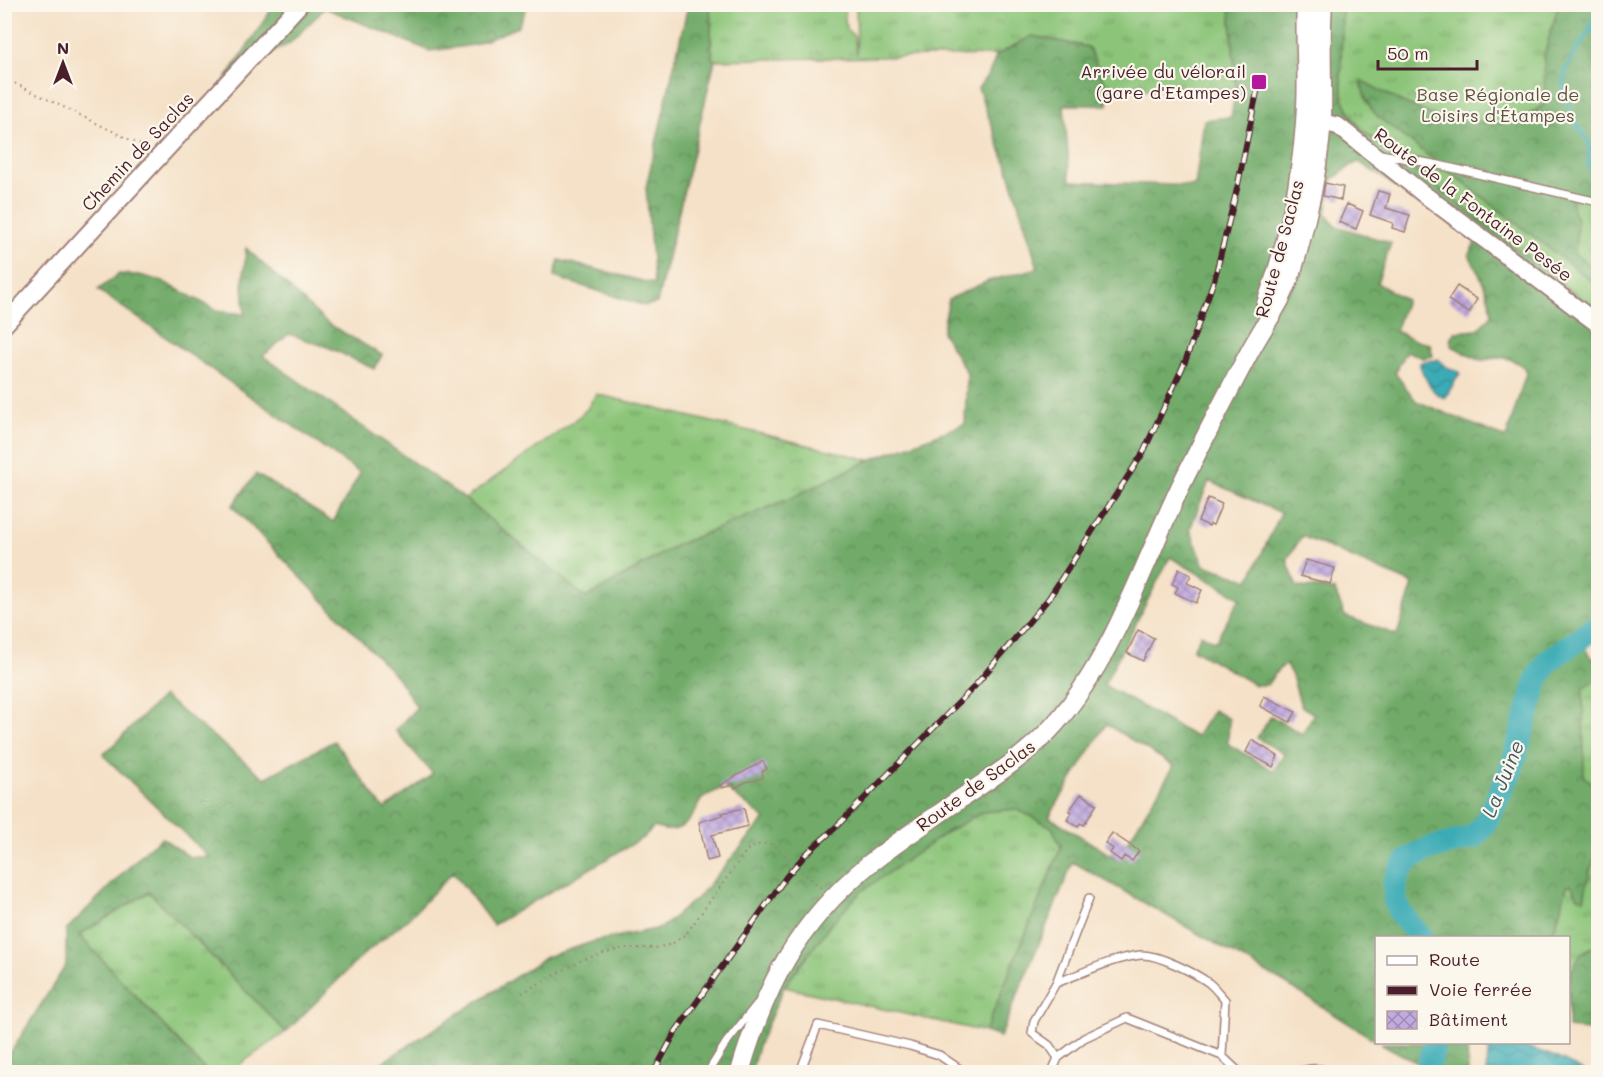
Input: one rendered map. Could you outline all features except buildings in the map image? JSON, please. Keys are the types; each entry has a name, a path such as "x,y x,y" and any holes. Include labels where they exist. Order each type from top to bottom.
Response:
{"main road":[{"name":"Route de Saclas","path":"1251,348 1272,289 1291,220 1300,170 1306,107 1306,4"},
{"name":"Route de Saclas","path":"740,1072 771,986 788,954 812,920 831,898 868,864 1016,760 1054,726 1075,698 1114,636 1164,519 1251,348 1282,295 1295,260 1316,171 1322,122 1323,4"}],"street":[{"name":"Chemin de Saclas","path":"4,325 300,4"},
{"name":"Route de la Fontaine Pesée","path":"1306,107 1322,122 1338,126 1430,199 1599,324"}],"lane":[{"path":"1370,151 1599,202"},
{"path":"1058,1058 1049,1045 1032,1033 1034,1021 1056,983 1089,898"},
{"path":"1056,983 1111,962 1141,955 1153,957 1192,972 1210,984 1225,1000 1222,1056"},
{"path":"708,1072 726,1043 771,986"},
{"path":"1052,1072 1058,1058 1084,1038 1127,1018 1222,1056 1233,1071"},
{"path":"800,1072 818,1025 939,1055 964,1072"},
{"path":"1298,1072 1307,1069 1324,1069 1331,1072"}],"path":[{"path":"4,78 161,155"},
{"path":"522,993 582,960 603,953 624,948 656,948 672,944 686,934 747,850 760,844 772,844 831,898"}],"green space":[{"path":"274,5 528,5 518,27 474,45 430,51 325,8 290,43 226,79"},
{"path":"688,5 710,5 712,59 715,60 657,303 645,306 554,277 559,260 654,284 646,187"},
{"path":"710,5 844,5 846,29 854,36 857,54 856,5 1230,5 1236,89 1108,89 1088,47 1032,36 997,55 715,60 712,59"},
{"path":"1230,5 1342,5 1341,81 1343,98 1353,119 1364,131 1598,311 1598,631 1583,644 1593,659 1598,658 1598,678 1583,689 1584,777 1593,783 1598,780 1598,852 1590,870 1584,899 1578,897 1571,884 1567,886 1552,936 1375,936 1375,1040 1288,985 1073,862 1000,1037 985,1032 1061,847 1052,827 1016,809 982,812 947,832 861,892 831,924 784,987 758,1046 751,1072 367,1072 546,957 595,941 661,928 699,896 765,819 724,787 702,799 691,818 683,826 673,830 654,827 643,838 493,925 453,872 408,919 363,955 286,1032 149,892 79,935 207,1072 5,1072 5,1061 66,965 66,930 147,849 162,838 190,857 209,857 103,755 163,696 265,778 334,741 384,809 433,774 395,730 417,707 397,677 232,506 256,474 333,522 360,473 98,290 119,274 139,275 162,281 218,311 245,314 243,283 246,248 327,323 382,355 374,369 330,348 289,334 263,356 465,499 586,598 677,545 787,500 870,460 965,424 967,373 942,332 949,299 988,281 1038,268 1008,169 978,88 989,73 997,55 1032,36 1088,47 1108,89 1108,105 1064,105 1070,181 1195,186 1204,120 1231,117 1236,89","holes":["1359,162 1476,240 1469,255 1486,291 1492,315 1477,330 1455,332 1451,338 1452,346 1480,361 1505,358 1527,370 1506,438 1416,401 1395,373 1407,351 1423,358 1433,356 1430,344 1395,331 1406,300 1377,283 1391,243 1336,226 1326,213 1332,180","1209,481 1281,513 1249,580 1204,565 1190,529","1302,536 1413,584 1397,635 1345,616 1335,591 1297,587 1287,560","1170,557 1240,598 1215,642 1201,634 1193,649 1255,685 1267,685 1277,671 1286,664 1301,706 1314,714 1302,734 1271,716 1257,738 1284,754 1274,771 1228,744 1229,719 1213,710 1196,737 1104,685","1106,724 1174,766 1117,859 1049,817"]},
{"name":"Base Régionale de Loisirs d'Étampes","path":"1342,5 1598,5 1598,311 1364,131 1353,119 1343,98 1341,81"},
{"path":"1562,5 1598,5 1598,195 1592,193 1574,195 1571,203 1577,220 1575,254 1596,269 1598,267 1598,286 1378,117 1366,100 1361,80 1443,120 1500,124 1522,119 1545,104 1544,55 1557,10"},
{"path":"596,394 870,460 787,500 677,545 586,598 465,499 574,421 587,409"},
{"path":"1598,678 1598,780 1593,783 1584,778 1583,689"},
{"path":"1016,809 1052,827 1061,847 985,1032 784,987 831,924 861,891 947,832 982,812"},
{"path":"1597,853 1598,944 1590,948 1570,976 1570,936 1553,936 1567,886 1571,884 1578,897 1584,899 1590,870"},
{"path":"149,892 286,1032 229,1072 207,1072 78,934"},
{"path":"1598,944 1598,1031 1570,1028 1570,975 1581,953"},
{"path":"1382,1044 1442,1044 1452,1047 1467,1044 1468,1072 1427,1072 1429,1069"}],"water":[{"path":"1439,360 1460,373 1445,398 1433,390 1420,366 1420,363 1424,361"},
{"path":"1495,1044 1520,1046 1543,1052 1585,1072 1486,1072 1489,1047"}],"waterway":[{"path":"1598,4 1589,31 1574,55 1564,80 1566,99 1573,118 1589,144 1588,164 1598,176"},
{"path":"1591,27 1598,39"},
{"name":"La Juine","path":"1419,936 1400,913 1395,900 1395,881 1399,872 1409,859 1426,850 1474,837 1486,822 1512,767 1538,677 1548,661 1598,626"},
{"name":"La Juine","path":"1427,1072 1434,1044"}],"railway":[{"path":"654,1072 676,1031 786,877 806,854 835,828 974,687 1049,598 1143,453 1185,362 1215,277 1237,189 1259,82"}],"place":[{"name":"Arrivée du vélorail (gare d'Etampes)","path":"1259,82"}]}
